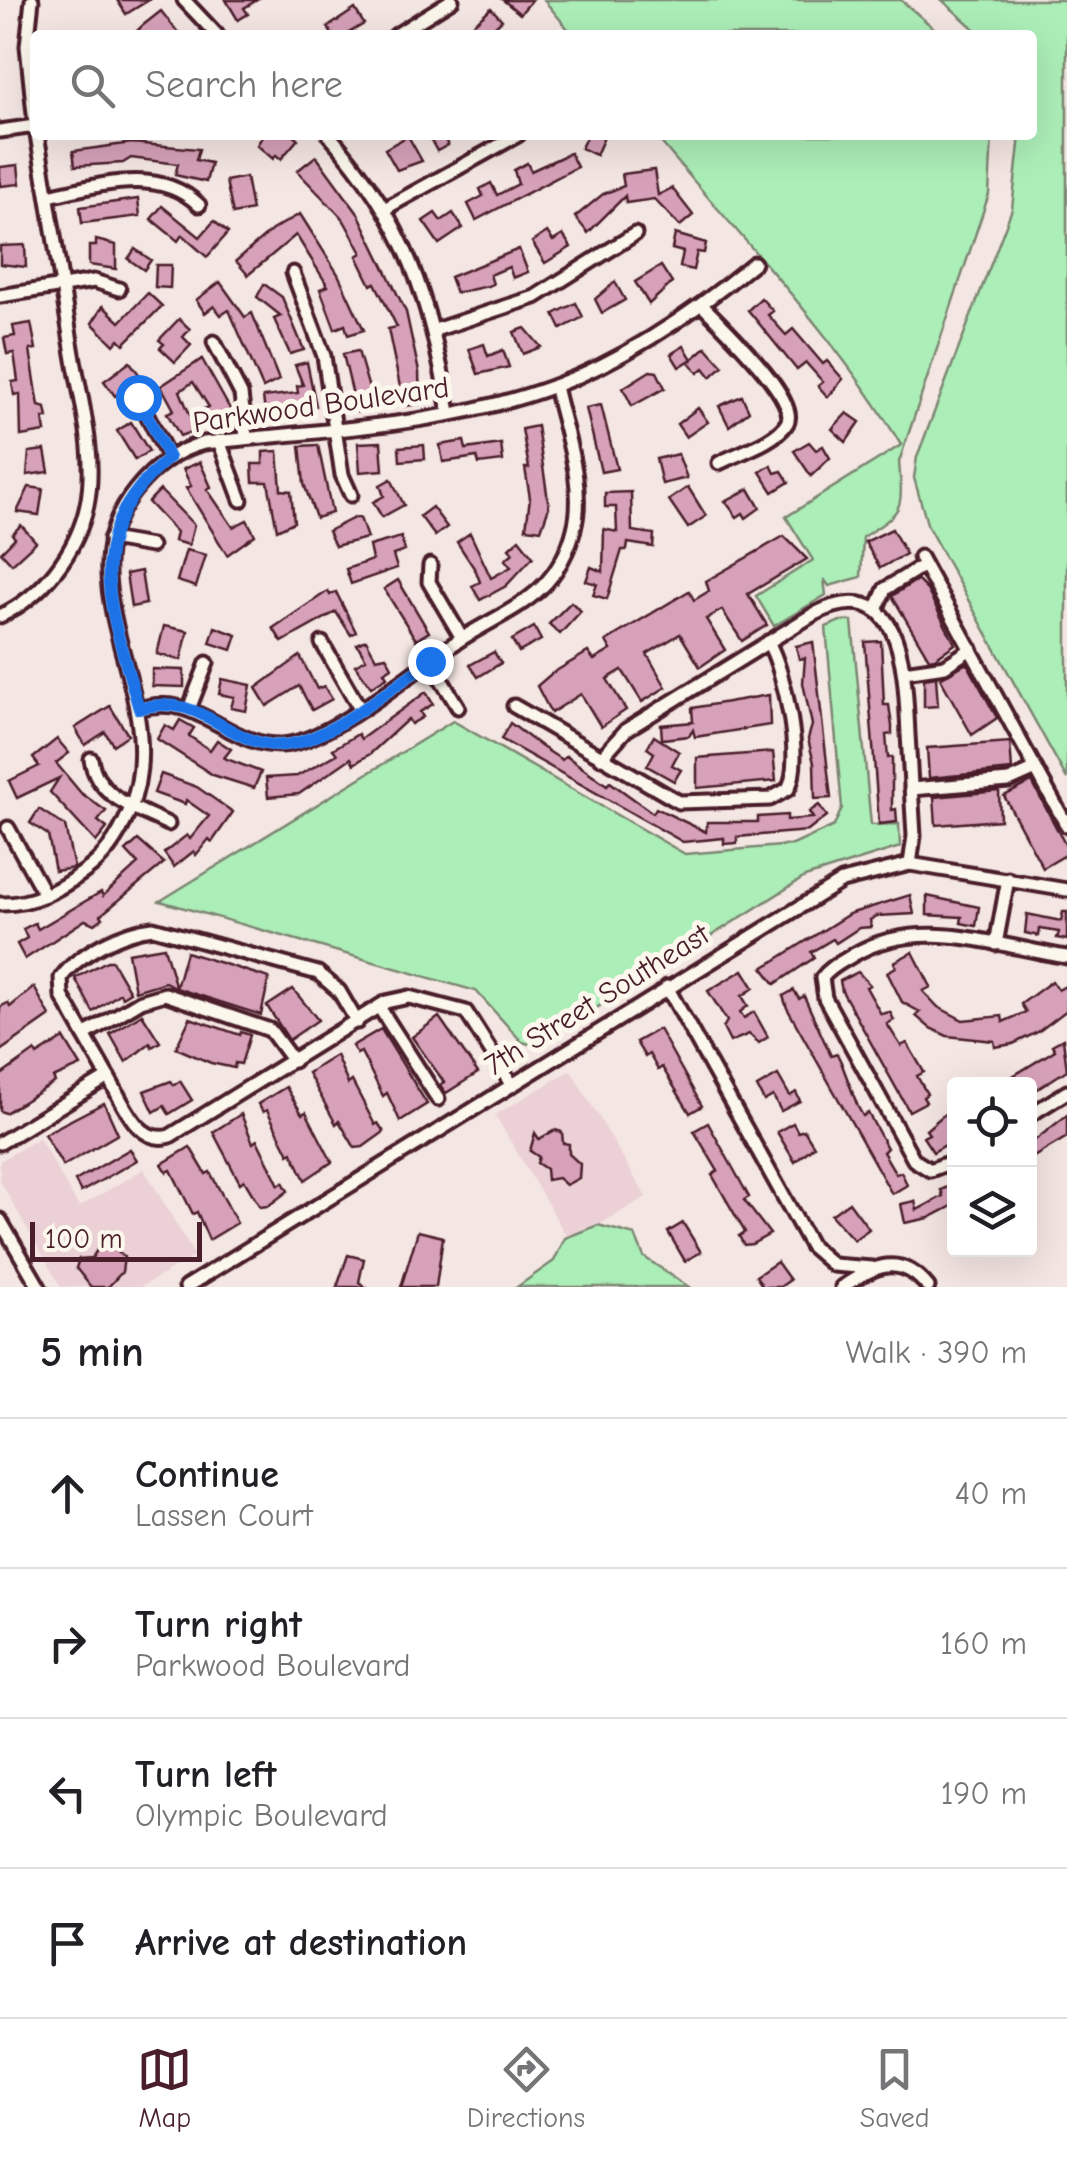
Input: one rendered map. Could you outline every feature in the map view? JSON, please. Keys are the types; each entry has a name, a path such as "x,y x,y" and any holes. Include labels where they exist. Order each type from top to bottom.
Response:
{"street":[{"path":"30,76 27,46 32,0"},
{"path":"184,0 212,30"},
{"path":"404,30 452,0"},
{"path":"0,131 30,126"},
{"path":"0,616 26,599 57,569 75,540 88,502 86,428 38,140"},
{"path":"333,140 386,208 416,270 435,330 449,413"},
{"path":"386,208 509,140"},
{"path":"48,196 147,180 176,190 199,205"},
{"path":"435,330 535,297 636,234"},
{"name":"Parkwood Boulevard","path":"0,904 45,895 102,858 132,805 143,764 139,709 109,598 110,539 132,493 169,458 192,446 449,413 555,386 702,304 754,263"},
{"path":"293,273 324,356 342,475 350,495"},
{"path":"0,296 94,281 119,288"},
{"path":"702,304 776,386 790,410 789,421 780,431 719,462"},
{"path":"214,342 242,394 246,437"},
{"path":"139,709 163,703 189,709 256,740 282,745 322,732 541,588 574,532 574,476 555,386"},
{"path":"138,397 169,458"},
{"path":"219,441 241,500"},
{"path":"110,539 151,546"},
{"path":"872,608 886,589 922,560 1067,826"},
{"path":"430,565 430,582 462,638"},
{"path":"602,758 626,730 827,608 842,604 872,608 895,634 904,672 911,789 910,864"},
{"path":"514,706 671,799 688,804 770,799 788,789 794,772 785,685 768,642"},
{"path":"322,643 360,708"},
{"path":"904,672 944,666 971,650"},
{"path":"430,661 458,707"},
{"path":"189,709 207,663"},
{"path":"91,759 101,788 168,824"},
{"path":"911,789 1010,781 1036,768"},
{"path":"8,828 45,895"},
{"name":"7th Street Southeast","path":"186,1287 842,881 910,864 1067,890"},
{"path":"996,944 1008,879"},
{"path":"356,1022 339,991 318,972 153,928 120,936 61,978 62,996 108,1077 142,1131 158,1140 293,1061 356,1022 379,1007 409,997 466,1012 511,1083"},
{"path":"947,1164 930,1170 920,1166 910,1154 824,998 821,982 827,972 846,960 899,934 996,944 1067,958"},
{"path":"667,986 811,1246 822,1258 843,1268 872,1268"},
{"path":"84,1035 142,1001 165,994 270,1030 293,1061"},
{"path":"379,1007 438,1100"},
{"path":"0,1142 108,1077"},
{"path":"1037,1111 1067,1092"},
{"path":"0,1220 38,1287"},
{"path":"842,1287 885,1264 909,1268 928,1287"}],"shaded area":[{"path":"571,1070 646,1197 570,1242 495,1115"},
{"path":"39,1138 79,1207 144,1169 195,1256 141,1287 61,1287 0,1181 0,1161"}],"green space":[{"path":"544,0 901,0 936,30 569,30"},
{"path":"942,0 1064,0 1067,6 1067,779 928,527 914,478 917,457 1012,209 1019,140 1037,140 1037,30 975,30"},
{"path":"659,140 992,140 989,194 899,462 898,508 863,537 861,577 829,586 824,579 826,595 774,626 756,596 813,560 786,517 901,445 846,363"},
{"path":"852,621 871,825 899,824 900,847 805,877 536,1046 522,1042 476,991 160,901 453,721 685,854 793,845 834,826 842,808 826,627"},
{"path":"598,1225 635,1235 644,1257 689,1287 517,1287 554,1261 565,1238"}],"building":[{"path":"117,0 149,0 126,14"},
{"path":"226,0 257,0 244,8 248,14 238,20"},
{"path":"503,0 532,0 520,14"},
{"path":"491,8 502,20 491,30 467,30"},
{"path":"355,9 364,24 354,30 328,27"},
{"path":"161,11 176,30 138,30"},
{"path":"260,140 297,140 281,159 276,155 273,159 257,145"},
{"path":"401,140 410,140 422,161 397,170 385,149"},
{"path":"431,140 445,140 448,145 437,151"},
{"path":"585,140 603,140 596,155 581,148"},
{"path":"132,143 199,149 196,160 211,163 206,182 175,175 178,164 131,158 123,163 75,166 73,151"},
{"path":"570,153 577,167 476,220 468,204 483,196 480,189 491,183 497,195 518,184 514,170 527,163 531,171"},
{"path":"316,156 359,215 406,312 419,372 420,404 404,406 388,329 397,327 357,256 362,253 343,219 297,171"},
{"path":"18,165 20,184 0,186 0,167"},
{"path":"654,170 658,195 672,188 693,215 680,226 654,199 626,203 625,196 588,233 575,217 603,194 624,186 622,174"},
{"path":"246,177 252,210 233,214 226,181"},
{"path":"138,199 140,216 82,223 80,207"},
{"path":"162,206 200,237 214,221 228,233 207,257 182,235 178,241 151,219"},
{"path":"435,213 441,221 453,213 463,228 439,244 423,221"},
{"path":"300,214 338,274 364,330 348,335 345,325 335,329 320,289 328,286 296,235 248,275 236,261 272,230"},
{"path":"547,232 553,241 563,235 571,247 545,263 532,242"},
{"path":"675,234 706,243 704,253 697,252 693,270 680,267 683,252 672,249"},
{"path":"96,240 116,245 116,269 89,265 89,246 96,246"},
{"path":"25,245 26,267 0,264 0,246"},
{"path":"135,249 151,260 144,270 128,259"},
{"path":"519,249 528,272 513,278 509,267 490,275 493,284 456,293 450,277"},
{"path":"156,265 171,265 170,288 155,287"},
{"path":"661,266 672,283 649,304 635,282"},
{"path":"220,282 245,317 252,313 279,380 263,388 229,310 221,315 214,306 205,313 196,300"},
{"path":"615,282 625,300 602,313 595,299"},
{"path":"264,284 282,297 304,350 290,354 274,319 281,316 257,297"},
{"path":"148,293 162,306 124,344 119,339 114,345 92,323 103,306 120,322"},
{"path":"761,298 773,311 768,315 786,335 793,329 823,364 827,361 843,379 828,397 818,386 823,382 806,363 797,370 748,310"},
{"path":"576,303 583,317 561,329 554,314"},
{"path":"179,319 190,329 183,337 191,345 175,362 160,348 164,344 159,340"},
{"path":"31,323 36,349 30,350 39,406 46,408 48,418 43,418 45,432 21,436 20,394 14,395 12,382 18,381 14,353 7,354 4,338 15,336 13,326"},
{"path":"525,328 541,347 523,354 514,332"},
{"path":"484,344 488,356 503,350 509,367 478,374 469,349"},
{"path":"684,346 692,359 679,367 671,354"},
{"path":"706,347 723,366 711,377 704,368 698,373 689,362"},
{"path":"358,351 375,409 357,412 343,354"},
{"path":"202,359 234,416 180,436 167,413 174,410 161,386","holes":["193,382 209,407 190,415 180,391"]},
{"path":"130,362 141,377 115,396 104,381"},
{"path":"307,362 316,406 265,412 263,397 298,393 297,386 303,385 295,365"},
{"path":"650,371 657,372 665,388 632,406 623,388"},
{"path":"742,396 749,411 729,426 719,406"},
{"path":"601,405 617,469 601,472 586,408"},
{"path":"698,408 708,422 686,437 677,424"},
{"path":"847,413 860,422 846,442 832,429"},
{"path":"131,422 149,451 135,460 117,431"},
{"path":"537,426 549,507 541,530 526,528 530,498 525,468 529,468 522,429"},
{"path":"464,441 466,449 501,444 503,461 479,464 477,457 443,462 440,445"},
{"path":"381,442 383,470 360,472 358,443"},
{"path":"809,442 816,450 823,446 830,458 811,476 794,451"},
{"path":"318,445 332,513 316,518 304,484 300,446"},
{"path":"424,445 425,459 400,461 399,447"},
{"path":"45,450 49,472 27,475 29,452"},
{"path":"278,451 281,490 291,491 294,522 277,530 268,482 253,482 252,464 263,464 263,452"},
{"path":"678,454 687,478 662,484 656,459"},
{"path":"200,462 211,487 207,489 233,527 247,520 255,535 227,555 186,488 191,486 183,469"},
{"path":"771,465 775,473 782,471 789,482 773,492 760,472"},
{"path":"391,479 404,505 382,517 373,502 384,496 380,485"},
{"path":"29,487 43,489 39,515 17,512"},
{"path":"688,487 706,516 688,528 669,500"},
{"path":"749,489 760,508 746,518 743,513 737,517 725,501"},
{"path":"160,490 194,525 189,545 174,541 176,532 148,502"},
{"path":"631,492 632,531 654,534 653,547 628,543 627,550 622,550 607,599 593,595 597,584 586,581 591,567 603,572 604,529 617,532 616,507 605,507 605,493"},
{"path":"432,507 447,527 435,536 420,516"},
{"path":"360,518 367,538 335,546 328,531"},
{"path":"21,525 36,542 12,564 1,552"},
{"path":"892,529 906,554 880,568 865,542"},
{"path":"470,533 491,578 511,567 505,560 513,553 509,548 519,539 533,557 506,586 480,600 472,586 480,582 476,571 457,542"},
{"path":"784,536 807,559 748,594 767,625 742,641 722,610 706,619 725,650 700,667 680,634 647,654 666,687 642,702 622,670 607,679 626,710 601,727 581,694 551,713 537,686 551,674 588,652 594,660 611,650 606,641 689,591 694,600 709,591 706,581"},
{"path":"401,537 405,551 393,555 397,568 351,584 346,569 372,560 369,546"},
{"path":"186,550 206,555 196,587 177,581"},
{"path":"141,571 146,604 131,607 126,574"},
{"path":"398,580 429,632 416,640 384,589"},
{"path":"917,580 927,590 955,644 935,658 929,659 892,596"},
{"path":"328,591 330,595 336,592 356,632 351,635 336,612 282,642 273,628"},
{"path":"571,602 581,611 560,634 549,624"},
{"path":"164,626 188,631 181,660 157,654"},
{"path":"215,627 237,635 232,650 210,643"},
{"path":"534,627 541,640 519,652 512,640"},
{"path":"366,640 376,658 386,656 392,667 384,672 387,677 371,687 355,665 366,659 357,644"},
{"path":"881,641 884,705 889,705 892,726 892,734 886,735 888,758 892,757 892,810 896,809 897,822 879,824 865,642"},
{"path":"813,642 831,798 815,799 814,763 808,739 812,725 803,683 805,658 799,659 796,646"},
{"path":"494,652 501,663 478,677 470,665"},
{"path":"300,656 317,689 324,686 332,699 312,710 299,686 267,706 256,688"},
{"path":"967,663 997,718 972,735 940,678"},
{"path":"152,669 184,670 184,687 152,686"},
{"path":"936,677 938,706 924,707 924,679"},
{"path":"222,679 251,685 246,711 231,708 234,697 219,694"},
{"path":"426,692 433,704 420,712 423,717 411,724 408,719 370,754 354,764 351,758 299,794 268,797 266,778 297,776 337,754 333,749 358,734 361,739"},
{"path":"769,695 770,725 695,737 693,730 689,736 662,739 661,725 693,722 692,708"},
{"path":"110,706 128,735 113,745 105,732 85,745 75,728"},
{"path":"180,720 194,728 189,736 210,750 217,740 231,749 224,758 261,772 254,788 213,775 157,739 165,725 174,730"},
{"path":"510,723 562,760 566,756 653,813 656,808 706,832 707,822 758,822 758,817 787,815 787,820 813,818 809,812 819,805 827,816 808,831 737,837 737,843 724,844 724,838 683,842 501,739"},
{"path":"654,736 679,752 672,765 681,770 674,781 647,766 654,753 647,748"},
{"path":"57,739 69,753 56,763 81,793 106,811 98,821 107,828 96,842 50,792 59,778 17,798 9,781 39,766 33,758"},
{"path":"1010,742 1012,770 929,778 927,748"},
{"path":"773,752 776,781 697,788 697,758"},
{"path":"161,774 197,787 233,812 212,842 209,839 196,855 194,851 174,867 164,853 187,835 190,839 209,816 186,800 185,804 154,793"},
{"path":"1032,782 1067,848 1067,854 1043,868 1004,796"},
{"path":"999,791 1000,820 936,825 934,797"},
{"path":"39,809 65,826 74,868 55,871 48,835 30,823"},
{"path":"138,840 164,863 95,924 85,920 25,959 17,944 27,938 23,929 35,923 38,929 101,892 103,896 138,864 126,851"},
{"path":"910,895 914,914 877,916 870,920 871,927 859,928 836,943 833,939 811,952 814,958 775,984 763,968 849,914"},
{"path":"927,896 979,907 976,926 961,923 962,917 927,915"},
{"path":"1063,912 1067,912 1067,940 1057,938 1059,932 1040,929 1039,936 1025,933 1027,914 1061,921"},
{"path":"164,947 176,988 165,982 135,991 128,953"},
{"path":"186,952 269,978 261,1015 176,988"},
{"path":"913,952 931,987 923,991 938,1007 963,1020 1002,1016 1003,1022 1026,1012 1021,1004 1052,981 1058,990 1067,985 1067,1010 1038,1032 1013,1044 995,1047 994,1041 947,1036 930,1028 916,1016 920,1012 902,1002 887,972 896,967 894,962"},
{"path":"112,961 130,992 122,997 120,993 93,1012 75,978"},
{"path":"743,970 754,988 742,996 748,1006 740,1012 744,1018 754,1012 768,1037 759,1043 749,1034 730,1042 723,1028 727,1021 708,991"},
{"path":"858,972 870,985 866,987 881,1014 890,1012 894,1020 887,1024 901,1046 907,1043 924,1072 917,1076 927,1094 923,1097 926,1102 909,1111 842,991 840,981"},
{"path":"34,987 50,1016 0,1051 0,1007 8,1003 10,1007"},
{"path":"293,989 318,1020 289,1040 267,1006"},
{"path":"794,990 799,999 804,996 831,1056 837,1054 841,1062 858,1107 863,1116 868,1113 887,1148 883,1152 896,1174 901,1172 905,1180 907,1185 892,1194 787,1008 783,996"},
{"path":"142,1014 160,1042 152,1047 150,1043 126,1062 110,1034"},
{"path":"439,1017 478,1073 446,1093 440,1085 444,1082 412,1037"},
{"path":"190,1018 250,1035 241,1064 235,1063 234,1068 211,1063 176,1048"},
{"path":"381,1029 427,1104 400,1121 361,1052 357,1054 352,1046"},
{"path":"659,1029 702,1106 690,1113 662,1067 658,1070 636,1042"},
{"path":"64,1038 81,1066 53,1078 55,1082 5,1113 0,1111 0,1076 35,1051 37,1055"},
{"path":"1063,1039 1067,1070 1037,1089 1037,1077 1011,1077 1055,1050 1052,1045"},
{"path":"336,1055 348,1084 352,1081 375,1125 378,1123 384,1132 363,1147 355,1148 339,1121 336,1124 308,1073"},
{"path":"778,1075 790,1096 796,1092 800,1101 781,1111 773,1096 764,1101 757,1087"},
{"path":"171,1081 174,1085 180,1081 192,1100 169,1114 164,1106 154,1112 144,1091"},
{"path":"286,1087 302,1114 306,1112 332,1162 305,1180 267,1110 263,1112 258,1104"},
{"path":"104,1103 118,1134 63,1166 44,1134"},
{"path":"947,1112 947,1144 933,1152 923,1137 929,1134 926,1130"},
{"path":"241,1114 253,1143 257,1140 279,1185 283,1182 288,1191 268,1206 260,1207 244,1180 240,1183 213,1132"},
{"path":"1067,1115 1067,1137 1037,1155 1037,1139"},
{"path":"708,1123 749,1197 744,1200 770,1234 752,1244 744,1245 739,1236 745,1232 712,1175 718,1171 694,1131"},
{"path":"793,1123 798,1132 804,1130 814,1146 795,1162 777,1132"},
{"path":"555,1130 562,1132 563,1143 569,1144 569,1154 580,1164 579,1178 566,1185 558,1178 547,1180 546,1169 537,1163 539,1157 530,1151 535,1133 539,1139"},
{"path":"190,1147 206,1174 210,1172 237,1223 209,1240 197,1212 193,1214 171,1170 167,1172 162,1164"},
{"path":"130,1149 137,1160 81,1192 75,1181"},
{"path":"947,1187 947,1209 929,1218 905,1223 901,1204 915,1201 917,1210 943,1196 941,1190"},
{"path":"849,1202 869,1229 854,1240 831,1215"},
{"path":"683,1223 701,1252 685,1261 668,1232"},
{"path":"418,1231 443,1237 436,1287 401,1287"},
{"path":"103,1240 124,1257 122,1272 108,1287 91,1287 76,1268 79,1259 92,1258"},
{"path":"348,1255 364,1259 359,1282 365,1287 337,1287"},
{"path":"777,1262 790,1280 780,1287 763,1287 756,1276"}],"route":[{"path":"138,397 169,458 123,506 110,539 106,577 139,709 176,704 202,712 256,740 291,744 322,732 430,661"}]}
